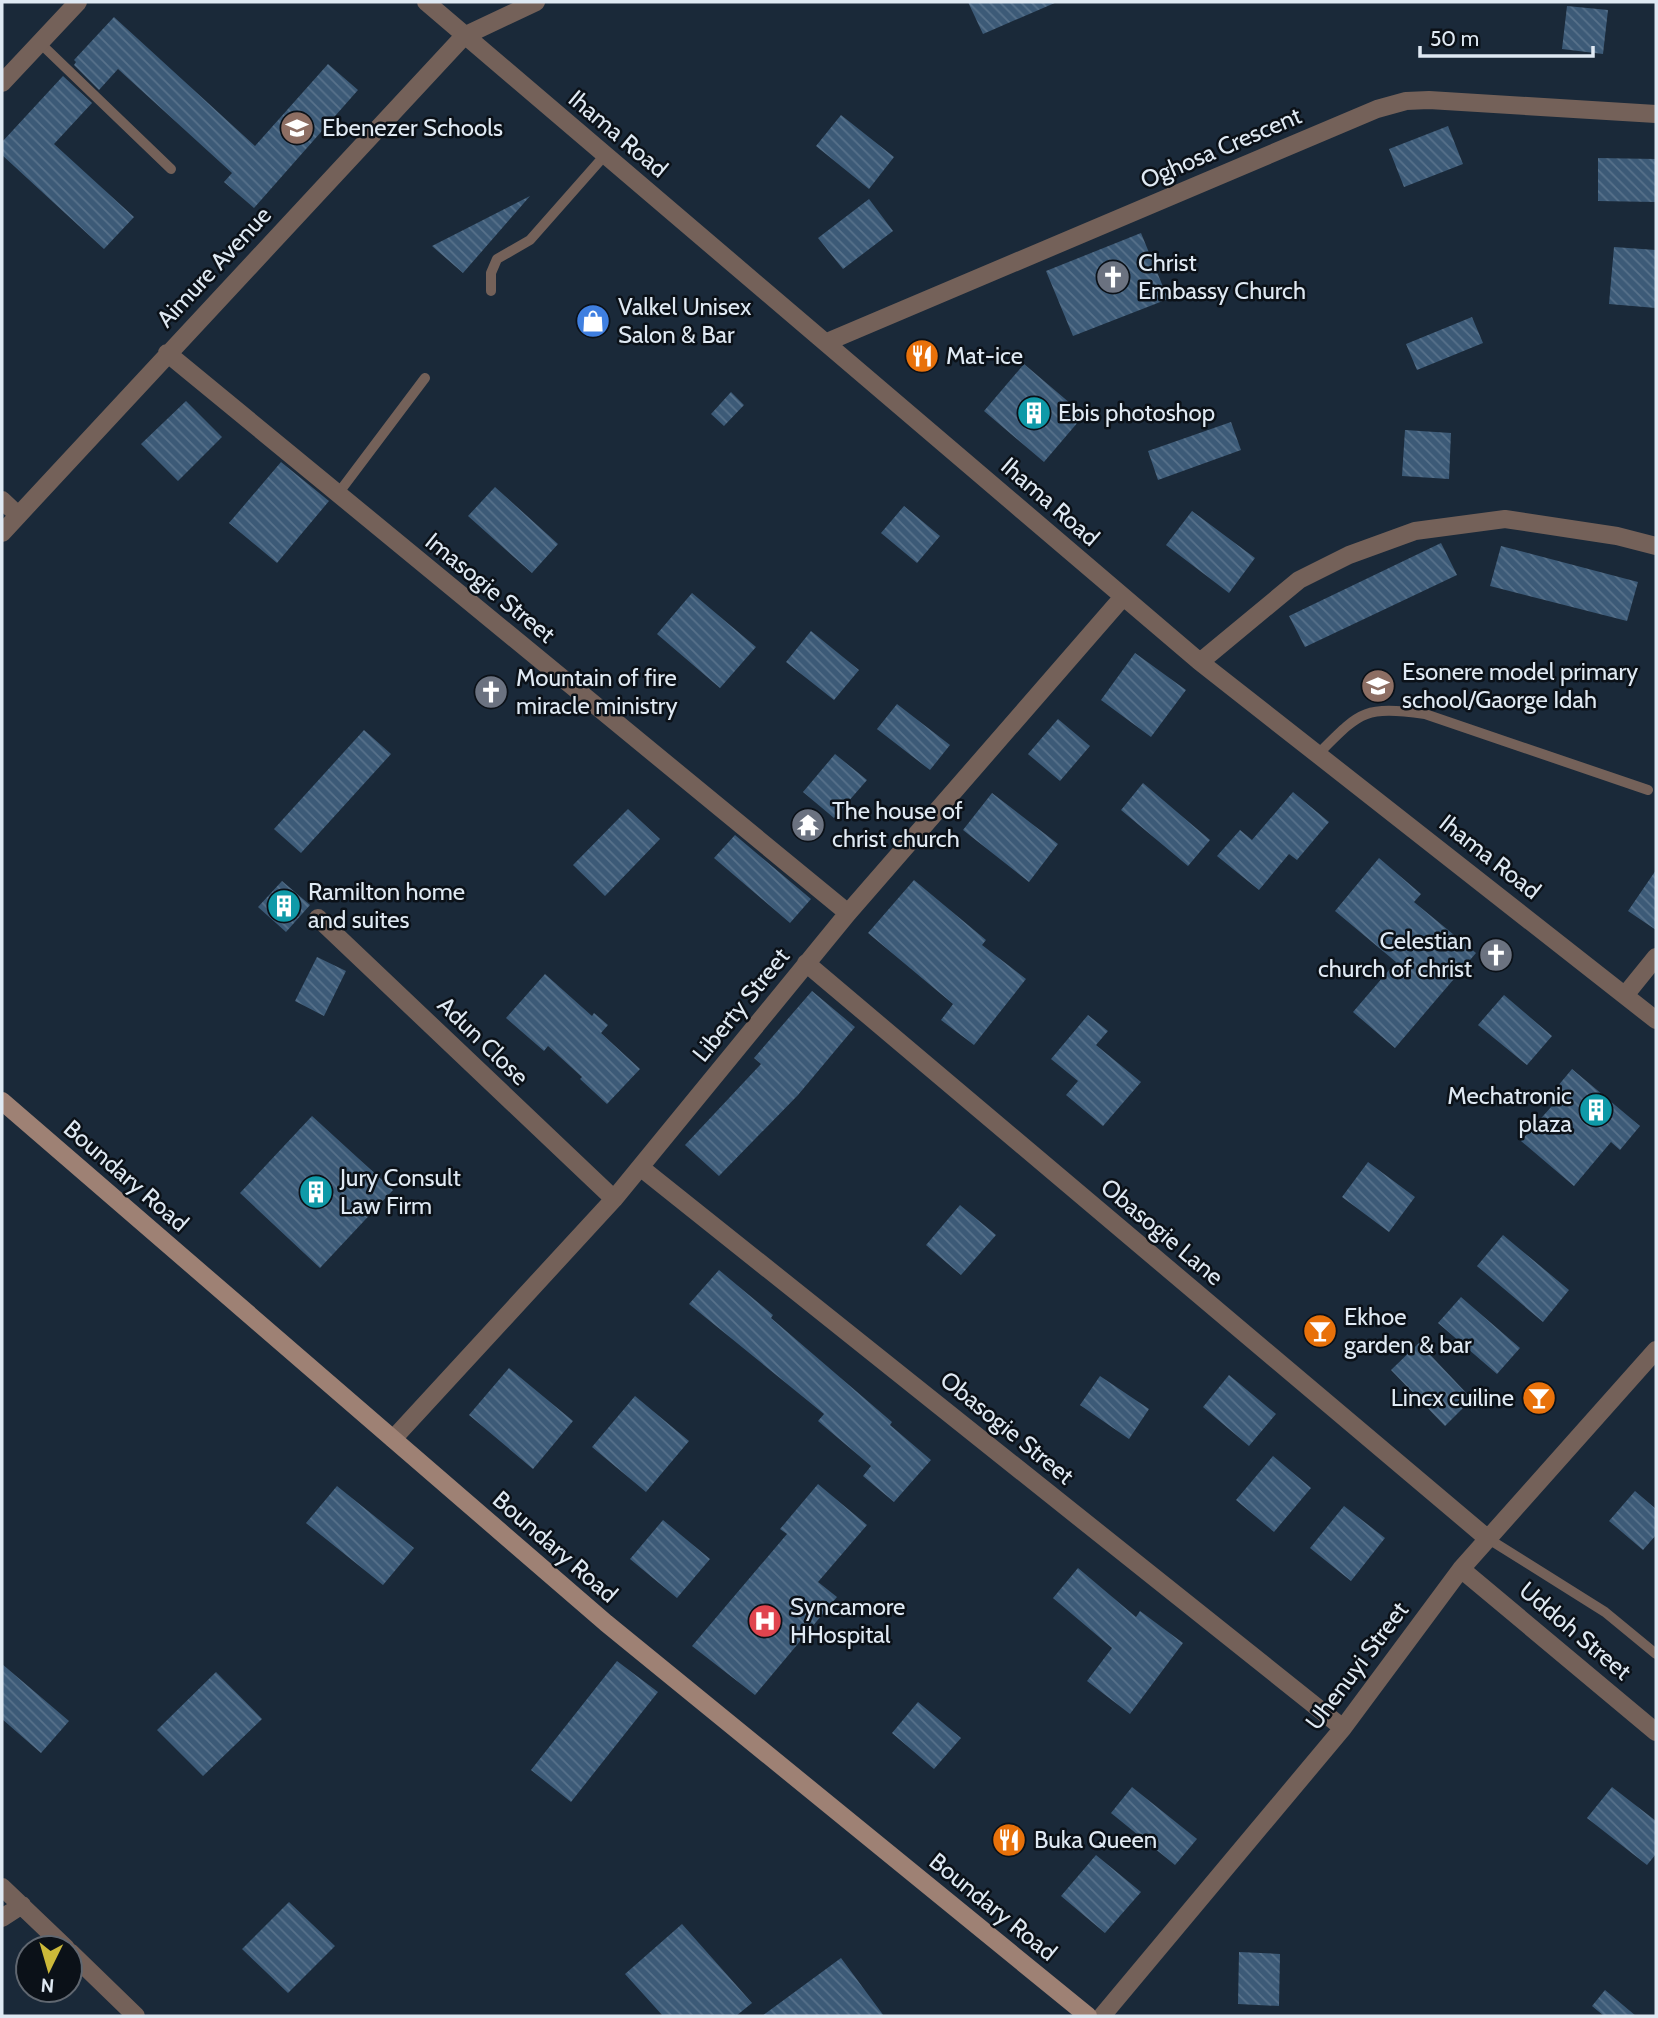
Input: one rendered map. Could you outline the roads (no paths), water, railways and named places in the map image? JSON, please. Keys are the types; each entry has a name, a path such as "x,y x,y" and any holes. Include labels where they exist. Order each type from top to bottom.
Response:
{"street":[{"path":"2,83 78,2"},
{"name":"Ihama Road","path":"426,2 1200,662 1656,1020"},
{"path":"464,36 536,2"},
{"name":"Aimure Avenue","path":"2,533 464,36"},
{"name":"Oghosa Crescent","path":"827,342 1377,109 1406,101 1429,100 1656,114"},
{"name":"Imasogie Street","path":"167,353 848,913"},
{"path":"2,500 18,515"},
{"path":"1200,662 1299,580 1349,555 1415,531 1505,519 1617,536 1656,546"},
{"name":"Liberty Street","path":"393,1439 614,1199 848,913 1123,597"},
{"name":"Adun Close","path":"318,918 614,1199"},
{"path":"1626,994 1656,957"},
{"name":"Obasogie Lane","path":"806,964 1487,1538"},
{"name":"Boundary Road","path":"2,1101 606,1623 1088,2016"},
{"name":"Obasogie Street","path":"640,1167 1343,1728"},
{"name":"Uhenuyi Street","path":"1102,2016 1343,1728 1461,1569 1656,1350"},
{"name":"Uddoh Street","path":"1461,1569 1656,1732"},
{"path":"2,1887 52,1934"},
{"path":"2,1918 22,1905"},
{"path":"84,1966 135,2016"}],"lane":[{"path":"40,43 171,170"},
{"path":"491,291 491,273 497,259 530,240 605,155"},
{"path":"337,495 425,378"},
{"path":"1318,754 1352,720 1372,711 1394,710 1425,714 1648,790"},
{"path":"1487,1538 1605,1612 1656,1654"}],"place":[{"name":"Ebenezer Schools","path":"297,128"},
{"name":"Christ Embassy Church","path":"1113,277"},
{"name":"Valkel Unisex Salon & Bar","path":"593,321"},
{"name":"Mat-ice","path":"922,356"},
{"name":"Ebis photoshop","path":"1034,413"},
{"name":"Esonere model primary school/Gaorge Idah","path":"1378,686"},
{"name":"Mountain of fire miracle ministry","path":"491,692"},
{"name":"The house of christ church","path":"808,825"},
{"name":"Ramilton home and suites","path":"284,906"},
{"name":"Celestian church of christ","path":"1496,955"},
{"name":"Mechatronic plaza","path":"1596,1110"},
{"name":"Jury Consult Law Firm","path":"316,1192"},
{"name":"Ekhoe garden & bar","path":"1320,1331"},
{"name":"Lincx cuiline","path":"1539,1398"},
{"name":"Syncamore HHospital","path":"765,1621"},
{"name":"Buka Queen","path":"1009,1840"}]}
